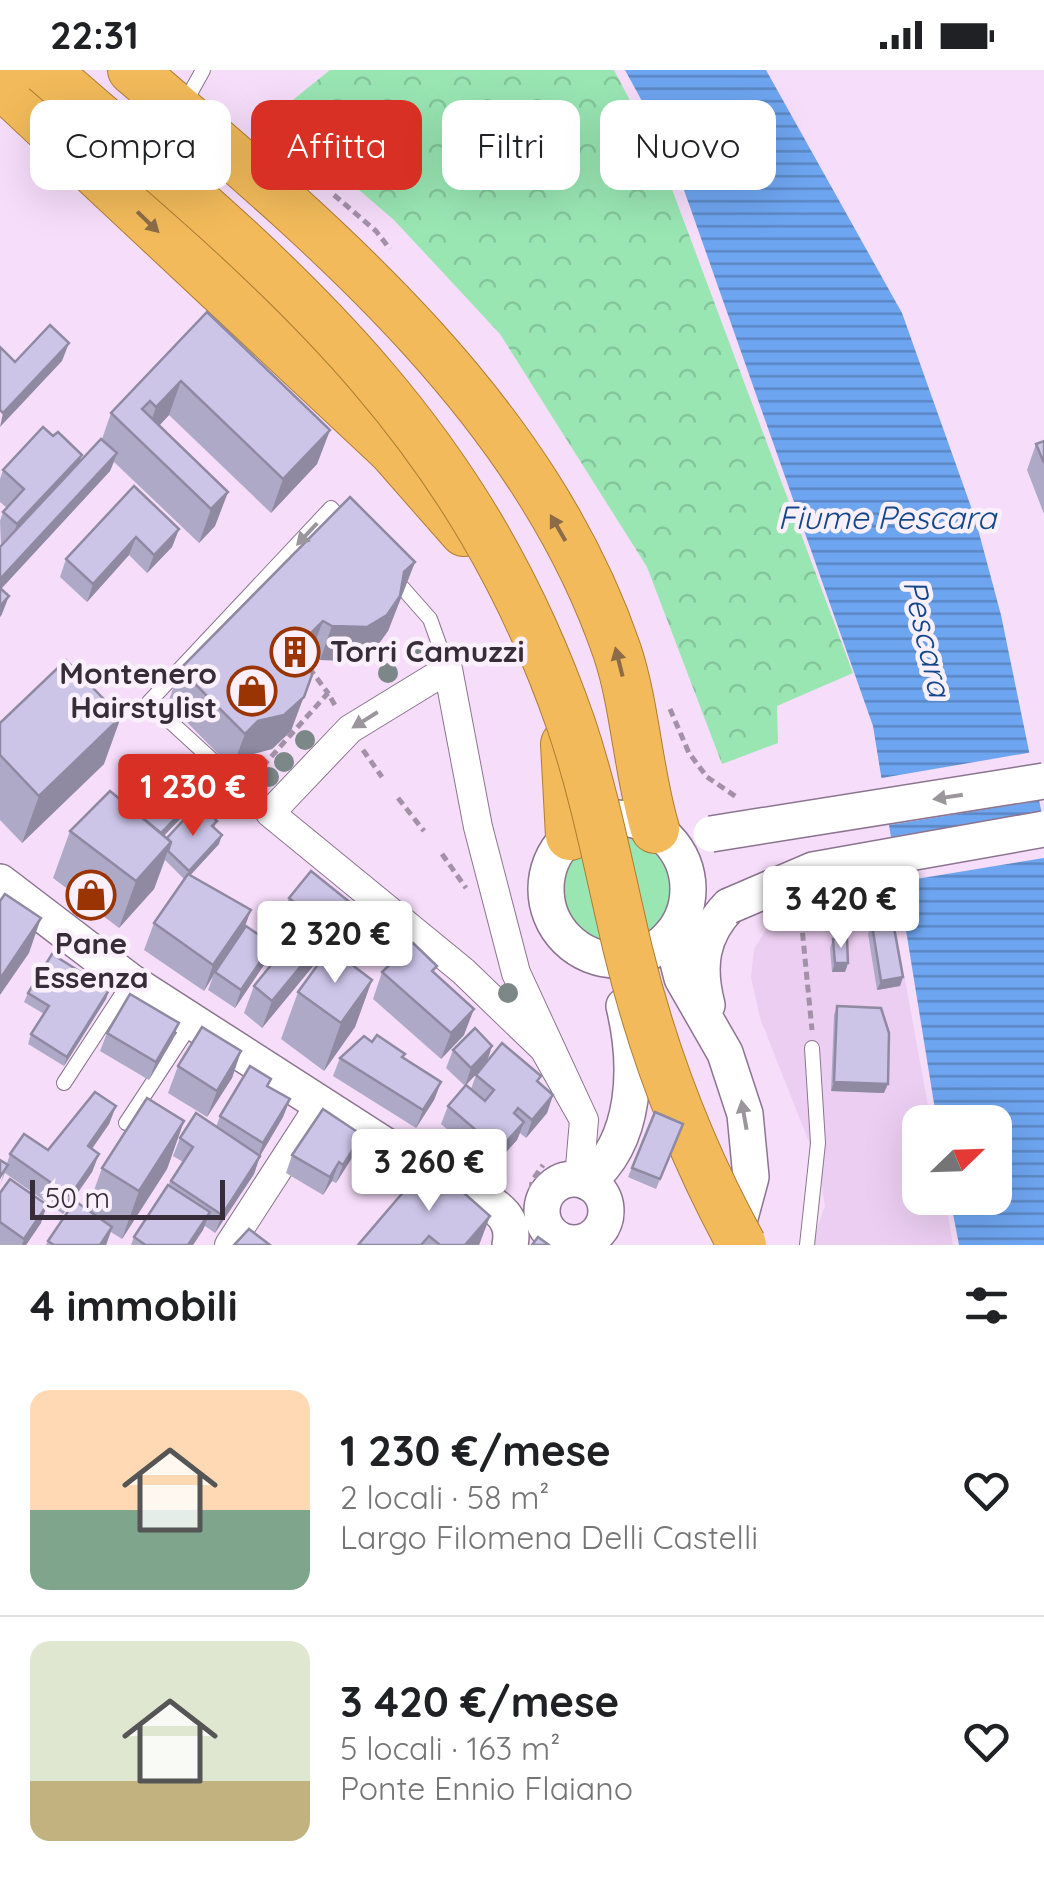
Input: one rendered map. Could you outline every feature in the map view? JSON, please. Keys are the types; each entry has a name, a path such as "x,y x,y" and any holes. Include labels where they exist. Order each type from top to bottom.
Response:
{"highway":[{"path":"45,70 261,257 320,314 405,412 481,527 520,601 572,726 660,1062 686,1130 742,1245"},
{"path":"90,70 301,254 354,307 434,401 511,520 556,608 604,729 660,958 694,1068 726,1148 774,1245"},
{"path":"132,70 168,100"},
{"path":"0,83 392,450 467,535 516,609 558,709 570,783 570,836"},
{"path":"231,157 379,292 436,352 491,422 566,542 602,615 618,654 629,712 662,800 688,824 678,834"}],"street":[{"path":"448,669 478,827 516,972 584,1120 544,1050 463,971 270,813 350,730 448,669"},
{"path":"1044,781 678,834 636,821 606,819 570,836 549,870 550,909 571,942 606,959 642,955 674,931 814,870 1044,830"},
{"path":"678,834 679,854 688,881 687,900 674,931 682,978 722,1048"},
{"path":"0,882 130,982 444,1184 494,1206 511,1226 512,1245"},
{"path":"729,906 707,934 701,962 705,998 745,1114 751,1176 733,1245"},
{"path":"494,1206 554,1191 611,1152 634,1076 631,1038 606,959"},
{"path":"512,1245 554,1191 584,1120 629,1099"},
{"path":"228,1245 321,1104"},
{"path":"554,1191 605,1201 615,1232 599,1232 580,1243 558,1239 554,1191"}],"lane":[{"path":"186,100 203,70"},
{"path":"270,813 150,702 331,508 356,536"},
{"path":"381,564 430,620 448,669"},
{"path":"64,1083 130,982"},
{"path":"126,1123 193,1021"},
{"path":"807,1245 818,1143 812,1048"}],"path":[{"path":"306,660 314,679"},
{"path":"296,670 314,679 328,693 344,720"},
{"path":"248,782 328,693"},
{"path":"359,744 382,776"},
{"path":"398,798 424,831"},
{"path":"442,854 468,892"},
{"path":"803,924 812,1048"}],"shaded area":[{"path":"888,886 928,1105 902,1105 902,1215 948,1215 953,1245 811,1245 825,1206 818,1165 760,1018 751,977 754,949 769,925 787,909"}],"green space":[{"path":"330,70 614,70 630,100 600,100 600,190 672,190 853,673 777,706 778,743 722,764 647,567 500,334 394,220 359,190 422,190 422,100 293,100"},
{"path":"618,833 639,838 657,849 668,867 673,888 668,909 657,927 639,938 618,943 597,938 579,927 568,909 563,888 568,867 579,849 597,838"}],"water":[{"name":"Fiume Pescara","path":"625,70 766,70 902,313 975,518 1001,615 1044,824 1044,1245 959,1245 953,1215 1012,1215 1012,1105 934,1105 873,726 684,190 776,190 776,100 641,100"}],"pier":[{"path":"1033,752 1044,800 883,826 876,779"},
{"path":"1044,811 1044,858 892,883 885,839"}],"building":[{"path":"207,312 330,430 283,479 181,381 156,407 150,401 142,409 228,492 211,509 111,413"},
{"path":"50,325 69,343 3,413 0,347 15,362"},
{"path":"43,427 53,436 58,432 82,455 17,524 3,512 24,489 3,470"},
{"path":"101,439 117,453 0,579 0,547"},
{"path":"1044,441 1044,463 1036,444"},
{"path":"134,486 179,529 154,555 136,537 93,584 66,559"},
{"name":"Torri Camuzzi","path":"350,497 415,562 404,572 400,596 387,615 367,627 332,626 323,621 304,640 312,675 304,697 284,715 258,721 245,734 180,669"},
{"path":"0,588 9,596 0,606"},
{"path":"66,660 121,717 39,796 0,755 0,723"},
{"path":"147,773 184,809 161,833 121,800"},
{"path":"110,791 171,842 136,881 70,831"},
{"path":"204,809 217,821 212,826 222,835 189,871 168,851 171,842 167,838 191,812 197,818"},
{"path":"311,871 352,904 272,1001 254,986 311,916 289,898"},
{"path":"188,874 251,910 213,965 154,923"},
{"path":"5,894 41,918 0,979 0,901"},
{"path":"893,922 903,977 881,981 872,925"},
{"path":"246,926 272,944 241,990 215,972"},
{"path":"833,939 847,939 848,963 835,963"},
{"path":"413,943 437,966 432,971 474,1009 451,1033 382,972"},
{"path":"330,948 372,980 341,1023 298,992"},
{"path":"52,954 109,990 67,1057 31,1034 49,1006 28,993"},
{"path":"130,994 179,1023 156,1062 107,1033"},
{"path":"837,1006 881,1008 889,1033 888,1084 834,1082"},
{"path":"202,1027 241,1051 217,1091 178,1066"},
{"path":"475,1028 492,1046 471,1068 453,1050"},
{"path":"377,1035 441,1082 423,1110 340,1058 364,1036 372,1042"},
{"path":"502,1043 541,1076 537,1081 553,1095 532,1120 518,1108 514,1113 524,1122 499,1150 448,1106 466,1085 485,1101 494,1090 476,1075"},
{"path":"250,1066 271,1079 267,1086 290,1099 263,1143 220,1116"},
{"path":"95,1092 116,1106 88,1146 99,1154 70,1196 10,1154 24,1134 48,1150"},
{"path":"147,1098 184,1121 139,1191 102,1168"},
{"path":"323,1109 362,1135 343,1165 339,1162 330,1177 292,1155"},
{"path":"655,1112 683,1124 660,1179 632,1168"},
{"path":"196,1113 260,1156 222,1215 171,1181 193,1147 180,1138"},
{"path":"0,1160 8,1165 0,1177"},
{"path":"429,1162 490,1216 465,1245 440,1245 429,1236 421,1245 358,1245"},
{"path":"10,1179 47,1205 24,1239 0,1222 0,1193"},
{"path":"168,1185 210,1212 188,1245 143,1245 134,1237"},
{"path":"75,1201 112,1227 100,1245 54,1245 48,1241"},
{"path":"249,1229 270,1245 234,1245"},
{"path":"538,1237 549,1245 532,1245"}],"place":[{"name":"Torri Camuzzi","path":"295,652"},
{"name":"Montenero Hairstylist","path":"252,691"},
{"name":"Pane Essenza","path":"91,895"}],"water label":[{"name":"Pescara","path":"927,638"}]}
